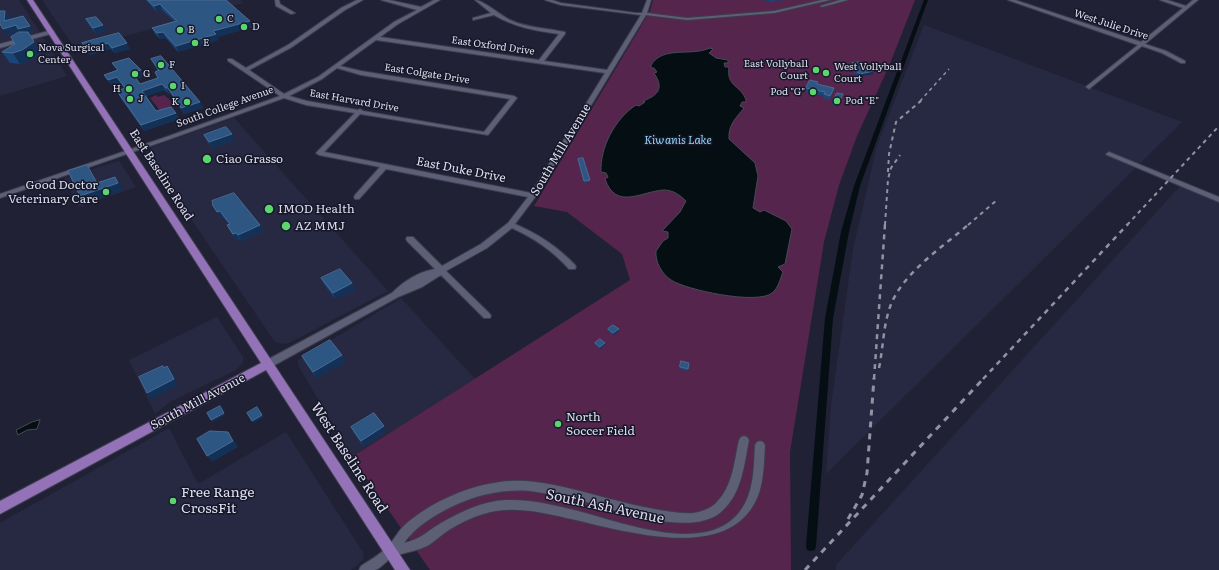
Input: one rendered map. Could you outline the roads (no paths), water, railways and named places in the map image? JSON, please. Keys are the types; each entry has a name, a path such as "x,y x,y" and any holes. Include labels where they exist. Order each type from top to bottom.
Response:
{"main road":[{"name":"East Baseline Road","path":"30,0 268,364"},
{"name":"South Mill Avenue","path":"0,508 268,364"},
{"name":"West Baseline Road","path":"268,364 402,570"}],"street":[{"path":"278,0 278,5 293,13"},
{"path":"246,70 290,46 343,9 361,0"},
{"path":"384,0 420,9"},
{"name":"South College Avenue","path":"0,196 284,96 338,67 375,38 420,9 438,0"},
{"path":"477,0 493,14 511,24 531,29 563,33 540,62"},
{"path":"547,0 585,8 644,15 648,18 691,19 776,14 846,0"},
{"path":"585,8 590,0"},
{"name":"South Mill Avenue","path":"268,364 396,295 416,287 434,277 441,270 484,246 511,225 533,196 644,15 649,0"},
{"path":"776,14 828,0"},
{"name":"West Julie Drive","path":"1010,0 1164,52 1183,62"},
{"path":"1162,0 1186,7"},
{"path":"1089,87 1196,0"},
{"path":"475,19 493,14"},
{"path":"0,46 52,32"},
{"name":"East Oxford Drive","path":"375,38 608,72"},
{"name":"East Harvard Drive","path":"230,60 284,96 306,103 486,134"},
{"name":"East Colgate Drive","path":"338,67 361,73 514,98 486,134"},
{"name":"East Duke Drive","path":"360,112 319,153 533,196"},
{"path":"1109,154 1219,200"},
{"path":"357,197 385,166"},
{"path":"511,225 536,236 552,246 572,267"},
{"path":"410,239 487,316"},
{"name":"South Ash Avenue","path":"391,552 410,527 449,503 467,495 507,486 553,490 662,516 689,518 710,514 723,504 734,485 744,440"},
{"name":"South Ash Avenue","path":"365,570 391,552 422,542 443,528 472,513 490,507 506,505 525,506 548,510 660,536 692,539 706,538 720,533 740,519 749,506 754,494 760,445"}],"water":[{"name":"Kiwanis Lake","path":"710,48 713,49 709,53 716,58 728,60 728,63 724,63 725,67 729,67 729,74 732,82 741,91 746,100 746,102 742,102 740,106 744,108 731,126 729,139 755,163 758,176 753,208 760,212 764,210 786,221 792,229 785,264 778,267 783,272 779,284 772,293 764,296 737,297 722,295 691,288 671,280 660,267 656,251 663,241 668,238 668,232 662,231 680,212 686,201 676,193 664,190 623,197 610,189 605,179 608,177 606,173 601,172 603,153 610,134 615,126 628,111 636,105 639,106 645,102 643,101 653,96 658,90 659,83 654,73 657,72 654,68 651,68 651,65 656,59 670,53 694,52"},
{"path":"40,420 37,429 27,430 18,435 16,430 32,422"}],"waterway":[{"path":"811,546 829,318 845,232 857,186 926,0"}],"railway":[{"path":"920,101 949,69"},
{"path":"888,172 889,154 896,122 922,100"},
{"path":"1127,225 1219,126"},
{"path":"885,225 888,179 891,168 900,155"},
{"path":"968,225 997,200"},
{"path":"874,379 885,224"},
{"path":"879,368 887,317 894,297 902,285 923,262 969,224"},
{"path":"983,379 1128,224"},
{"path":"848,519 862,495 867,473 874,378"},
{"path":"805,570 984,378"}],"place":[{"name":"C","path":"219,19"},
{"name":"D","path":"244,27"},
{"name":"B","path":"180,30"},
{"name":"E","path":"195,43"},
{"name":"Nova Surgical Center","path":"30,54"},
{"name":"F","path":"161,65"},
{"name":"East Vollyball Court","path":"816,70"},
{"name":"West Vollyball Court","path":"826,73"},
{"name":"G","path":"135,74"},
{"name":"I","path":"173,86"},
{"name":"H","path":"129,89"},
{"name":"Pod \"G\"","path":"813,92"},
{"name":"J","path":"130,99"},
{"name":"Pod \"E\"","path":"837,101"},
{"name":"K","path":"187,102"},
{"name":"Ciao Grasso","path":"207,159"},
{"name":"Good Doctor Veterinary Care","path":"106,192"},
{"name":"IMOD Health","path":"269,209"},
{"name":"AZ MMJ","path":"286,226"},
{"name":"North Soccer Field","path":"558,424"},
{"name":"Free Range CrossFit","path":"173,501"}]}
